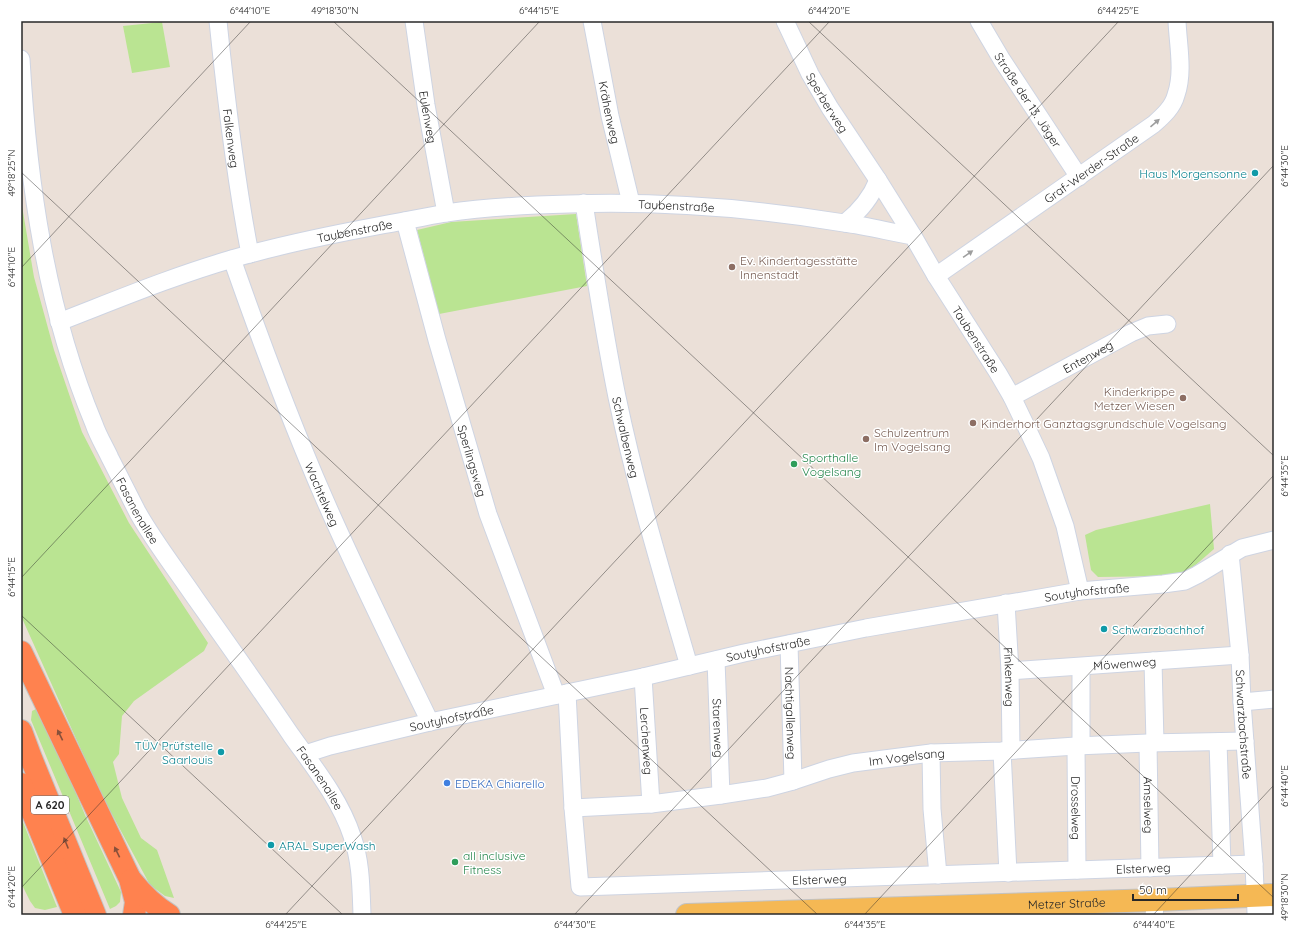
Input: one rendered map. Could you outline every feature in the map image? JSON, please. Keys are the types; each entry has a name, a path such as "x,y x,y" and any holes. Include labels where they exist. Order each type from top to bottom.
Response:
{"highway":[{"path":"21,652 130,879 136,902 134,915"},
{"name":"A 620","path":"21,731 72,883 74,915"},
{"name":"A 620","path":"21,784 72,883 95,915"},
{"path":"130,879 142,894 157,908 169,915"}],"main road":[{"name":"Metzer Straße","path":"687,915 1155,908 1264,895"}],"street":[{"name":"Falkenweg","path":"218,21 233,154 250,254"},
{"name":"Eulenweg","path":"414,21 426,105 446,213"},
{"name":"Krähenweg","path":"592,21 610,116 631,203"},
{"name":"Sperberweg","path":"785,21 810,74 830,108 913,236"},
{"name":"Straße der 13. Jäger","path":"978,21 1079,178"},
{"name":"Graf-Werder-Straße","path":"936,276 1079,178 1154,124 1167,112 1176,96 1180,76 1177,21"},
{"name":"Fasanenallee","path":"21,60 27,139 37,215 47,271 59,322 78,383 94,426 140,515 173,566 337,801 353,837 358,857 362,915"},
{"path":"845,223 866,203 874,191 878,180"},
{"name":"Schwalbenweg","path":"584,203 617,397 658,559 689,666"},
{"name":"Taubenstraße","path":"59,322 176,278 232,259 311,239 446,213 528,205 631,203 744,210 845,223 913,236 936,276 1012,397 1041,458 1058,505 1070,546 1080,591"},
{"name":"Sperlingsweg","path":"405,222 437,340 488,514 561,694"},
{"name":"Wachtelweg","path":"232,259 276,380 324,499 370,600 430,722"},
{"name":"Entenweg","path":"1012,397 1131,333 1148,326 1167,324"},
{"name":"Soutyhofstraße","path":"305,754 330,746 430,722 866,628 1080,591 1185,581 1203,572 1242,548 1274,540"},
{"name":"Schwarzbachstraße","path":"1230,554 1240,655 1254,864 1264,895"},
{"name":"Finkenweg","path":"1006,603 1010,671 1006,750 1008,873"},
{"name":"Nachtigallenweg","path":"789,644 793,781"},
{"name":"Möwenweg","path":"1010,671 1240,655"},
{"name":"Starenweg","path":"716,660 721,795"},
{"name":"Amselweg","path":"1150,868 1153,661"},
{"name":"Drosselweg","path":"1077,870 1081,667"},
{"name":"Lerchenweg","path":"643,677 651,804"},
{"name":"Elsterweg","path":"561,694 580,888 1254,864"},
{"path":"1242,702 1274,699"},
{"name":"Im Vogelsang","path":"573,808 651,804 767,788 854,763 931,753 1152,743 1245,741"},
{"path":"1218,742 1222,865"},
{"path":"931,753 932,809 938,875"},
{"path":"1264,895 1256,913 1274,913"}],"green space":[{"path":"162,22 170,67 132,73 123,26"},
{"path":"21,200 34,277 54,350 82,432 129,523 208,643 204,651 134,701 122,716 119,754 113,762 122,798 141,838 157,850 174,898 165,896 150,885 100,792 21,616"},
{"path":"576,214 587,286 439,314 417,230 451,222"},
{"path":"1210,504 1214,549 1191,569 1171,576 1098,577 1091,570 1085,535 1096,530"},
{"path":"41,709 85,815 121,892 120,902 110,909 31,720 32,711"},
{"path":"21,817 57,907 45,910 35,908 21,883"}],"place":[{"name":"Haus Morgensonne","path":"1255,173"},
{"name":"Ev. Kindertagesstätte Innenstadt","path":"732,267"},
{"name":"Kinderkrippe Metzer Wiesen","path":"1183,398"},
{"name":"Kinderhort Ganztagsgrundschule Vogelsang","path":"973,423"},
{"name":"Schulzentrum Im Vogelsang","path":"866,439"},
{"name":"Sporthalle Vogelsang","path":"794,464"},
{"name":"Schwarzbachhof","path":"1104,629"},
{"name":"TÜV Prüfstelle Saarlouis","path":"221,752"},
{"name":"EDEKA Chiarello","path":"447,783"},
{"name":"ARAL SuperWash","path":"271,845"},
{"name":"all inclusive Fitness","path":"455,862"}]}
